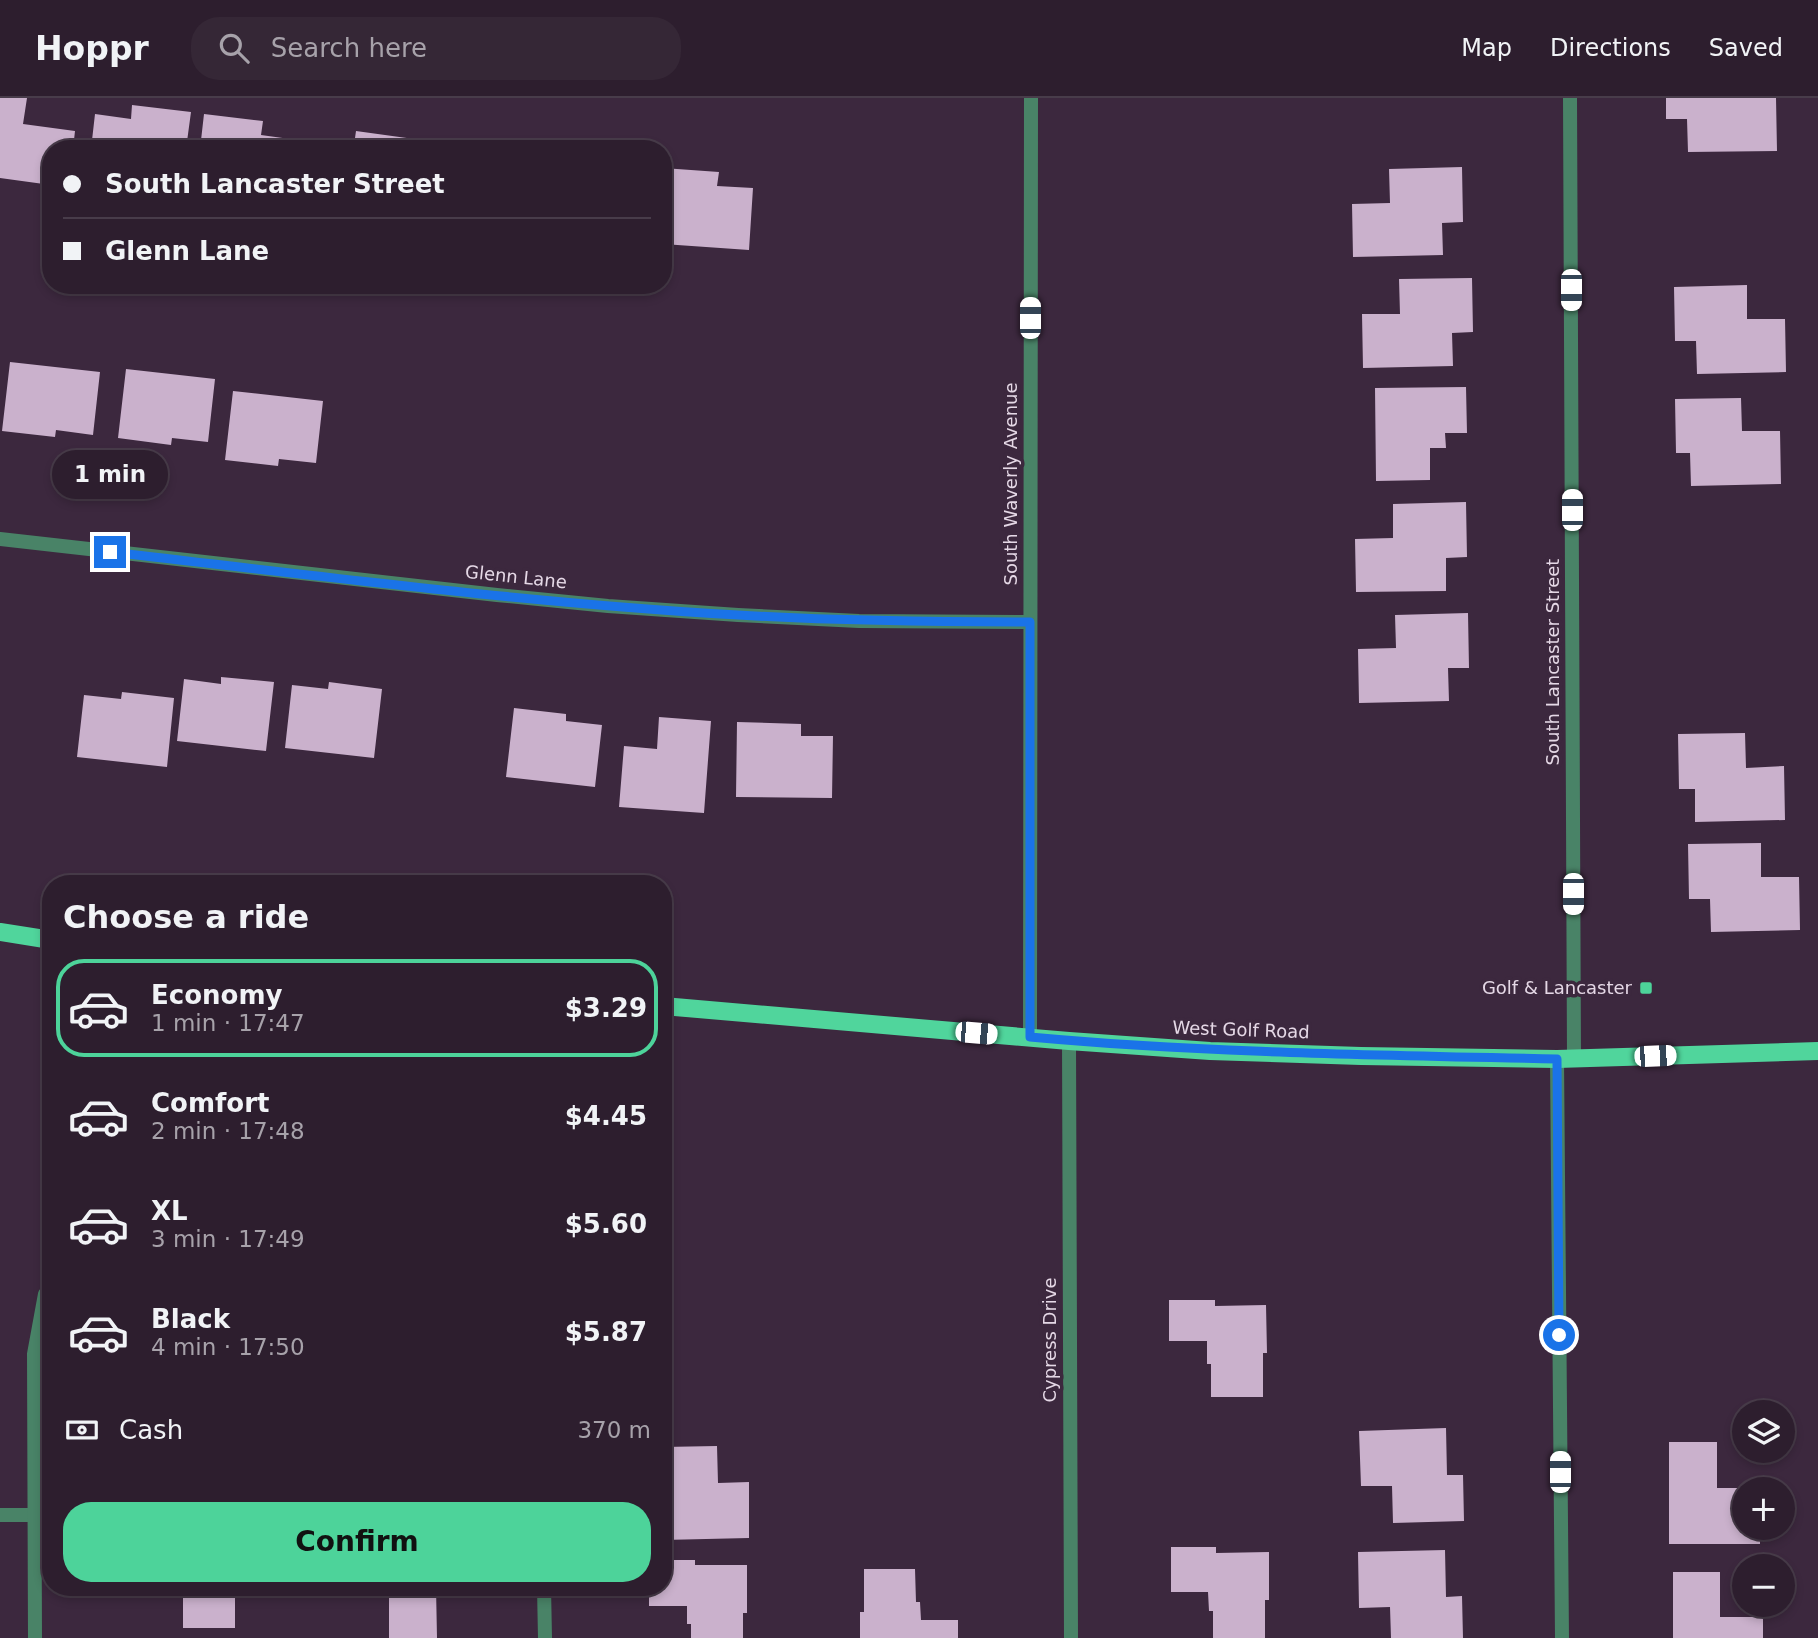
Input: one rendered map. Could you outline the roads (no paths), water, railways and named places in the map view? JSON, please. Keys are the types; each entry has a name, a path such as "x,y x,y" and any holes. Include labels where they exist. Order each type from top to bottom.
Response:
{"main road":[{"path":"0,932 42,939"},
{"name":"West Golf Road","path":"672,1007 1069,1041 1224,1051 1565,1059 1818,1051"}],"street":[{"name":"South Waverly Avenue","path":"1030,1037 1031,98"},
{"name":"South Lancaster Street","path":"1562,1638 1570,98"},
{"name":"Glenn Lane","path":"0,539 608,606 859,621 1030,622"},
{"name":"Cypress Drive","path":"1069,1041 1071,1638"},
{"path":"35,1638 34,1354 42,1320"},
{"path":"0,1515 34,1515"},
{"path":"544,1596 545,1638"}],"place":[{"name":"Golf & Lancaster","path":"1646,988"}]}
